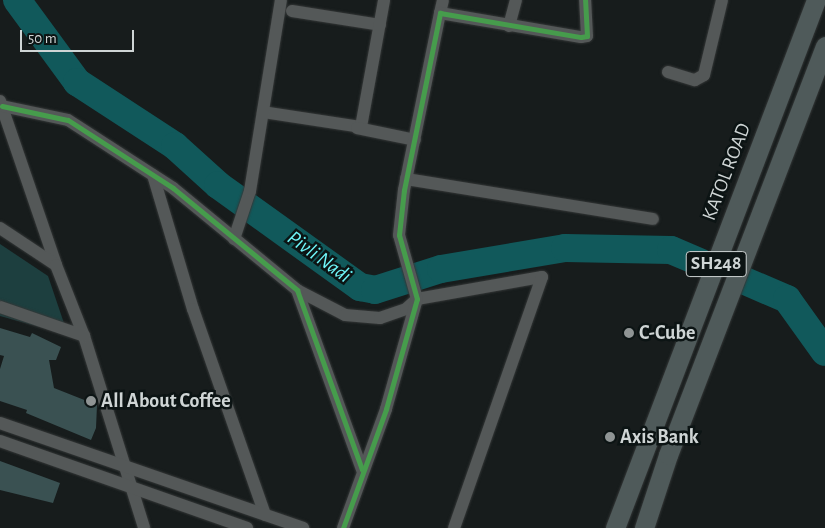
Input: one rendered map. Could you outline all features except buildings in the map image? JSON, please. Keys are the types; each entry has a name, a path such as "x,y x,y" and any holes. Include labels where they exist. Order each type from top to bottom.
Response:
{"main road":[{"name":"KATOL ROAD","path":"615,528 748,183 816,0"},
{"name":"SH248","path":"644,528 768,191 825,46"},
{"path":"748,183 768,191"}],"street":[{"path":"234,239 250,191 281,0"},
{"path":"357,128 363,124 384,0"},
{"path":"343,528 362,470 386,409 415,293 404,259 399,235 406,179 443,0"},
{"path":"509,26 516,0"},
{"path":"440,13 581,38 587,36 585,0"},
{"path":"668,72 695,80 704,75 722,0"},
{"path":"292,11 380,25"},
{"path":"1,104 68,120 153,175 297,290 345,315 380,318 406,309 415,293"},
{"path":"1,104 56,265 84,336 128,467 144,528"},
{"path":"263,112 415,140"},
{"path":"153,175 193,309 265,514"},
{"path":"406,179 652,219"},
{"path":"0,228 56,265"},
{"path":"415,293 542,276 454,528"},
{"path":"297,290 362,470"},
{"path":"0,307 84,336"},
{"path":"0,423 303,528"},
{"path":"0,441 134,490 247,528"}],"shaded area":[{"path":"0,244 48,276 68,335 0,316"}],"waterway":[{"name":"Pivli Nadi","path":"17,0 77,82 175,146 218,185 360,287 375,290 441,269 565,248 671,250 701,263"},
{"name":"Pivli Nadi","path":"745,281 787,299 825,352"}],"cycle path":[{"path":"343,528 386,409 417,299 399,235 404,190 440,13 581,37 587,36 585,0"},
{"path":"2,106 68,120 173,188 297,290 362,470"}],"place":[{"name":"C-Cube","path":"629,333"},
{"name":"All About Coffee","path":"91,401"},
{"name":"Axis Bank","path":"610,437"}]}
